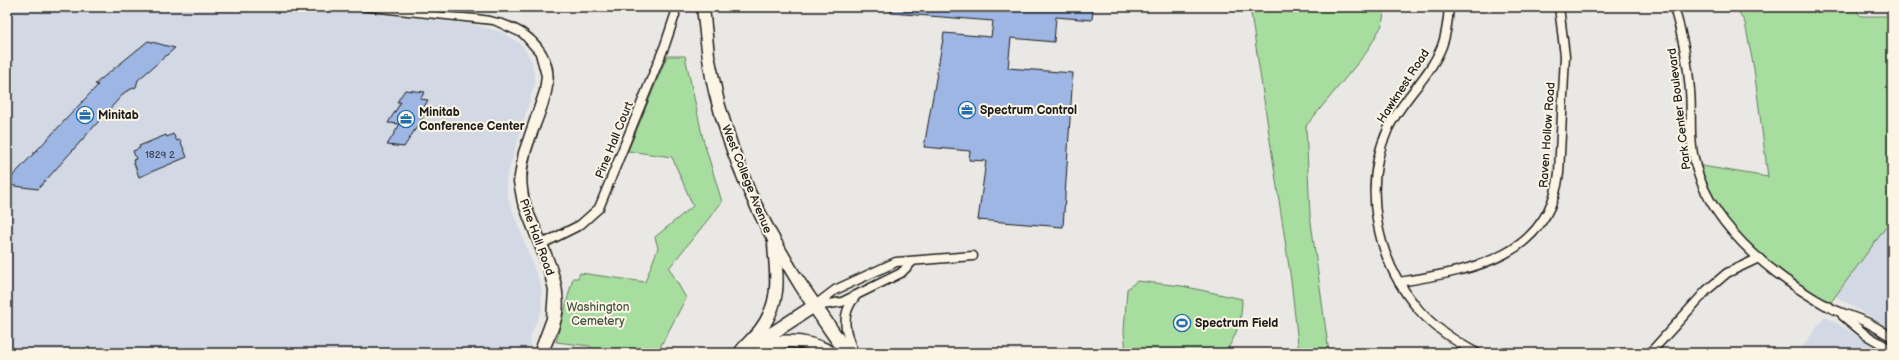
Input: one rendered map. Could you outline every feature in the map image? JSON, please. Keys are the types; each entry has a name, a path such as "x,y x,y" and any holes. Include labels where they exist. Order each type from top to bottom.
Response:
{"main road":[{"name":"West College Avenue","path":"703,7 709,60 718,106 754,202 774,244 814,306 848,353"}],"street":[{"name":"Pine Hall Road","path":"360,7 493,21 520,32 537,46 545,62 547,84 521,166 520,182 522,197 550,271 556,295 555,314 541,353"},
{"name":"Hawknest Road","path":"1449,7 1447,29 1439,55 1433,66 1389,128 1379,155 1375,193 1376,216 1385,250 1399,282 1412,302 1423,314 1453,339 1477,353"},
{"name":"Raven Hollow Road","path":"1399,282 1451,274 1487,264 1518,246 1532,235 1543,221 1551,207 1557,189 1559,169 1565,47 1559,7"},
{"name":"Park Center Boulevard","path":"1674,7 1688,65 1693,153 1698,172 1711,201 1736,233 1759,258 1801,290 1840,312 1867,323 1892,338"},
{"name":"Pine Hall Court","path":"540,245 576,227 593,215 599,208 665,45 675,15"},
{"path":"742,353 761,329 776,300 777,282 774,244"},
{"path":"742,353 814,306 834,290 896,262 912,262 973,256"},
{"path":"1650,353 1707,290 1728,273 1759,258"},
{"path":"814,306 842,302 901,273 912,262"},
{"path":"854,353 846,336 845,314 852,300 859,293"},
{"name":"Park Center Boulevard","path":"1840,312 1866,335 1892,350"},
{"path":"742,353 766,344 794,340 812,344 832,353"}],"shaded area":[{"name":"Minitab","path":"7,7 383,7 383,15 470,24 502,32 522,45 532,61 535,83 506,179 508,198 541,286 542,309 531,335 529,349 524,349 522,353 7,353"},
{"path":"1892,205 1892,330 1825,290"},
{"path":"1825,316 1885,353 1798,353"}],"green space":[{"path":"1250,7 1385,7 1382,25 1366,53 1306,126 1310,215 1329,353 1299,353 1291,280"},
{"path":"1736,7 1859,7 1857,12 1861,16 1892,16 1892,219 1828,306 1769,266 1720,214 1696,165 1768,177 1754,69 1745,23"},
{"name":"Washington Cemetery","path":"667,56 685,56 703,139 722,202 669,268 686,298 657,353 595,353 590,346 556,342 573,278 578,278 580,273 645,282 658,248 655,237 693,206 672,157 628,151"},
{"name":"Spectrum Field","path":"1137,281 1182,286 1242,299 1238,327 1226,352 1126,353 1124,331 1127,289"}],"building":[{"name":"Spectrum Control","path":"891,7 1093,7 1092,20 1056,17 1054,42 1011,38 1008,68 1073,73 1063,227 978,220 986,161 969,160 970,151 924,147 944,33 991,37 993,21 891,13"},
{"name":"Minitab","path":"148,41 175,48 138,80 136,87 125,92 38,189 7,185 7,182 98,85 95,84"},
{"name":"Minitab Conference Center","path":"405,90 425,92 420,99 428,100 420,114 425,114 404,147 387,145 400,124 388,123 401,102 397,102"},
{"name":"Minitab","path":"173,134 177,141 180,140 187,157 139,177 133,160 136,159 133,151 140,148 139,146 166,135 167,137"}],"place":[{"name":"Spectrum Control","path":"967,110"},
{"name":"Minitab","path":"85,115"},
{"name":"Minitab Conference Center","path":"406,119"},
{"name":"Spectrum Field","path":"1182,323"}]}
